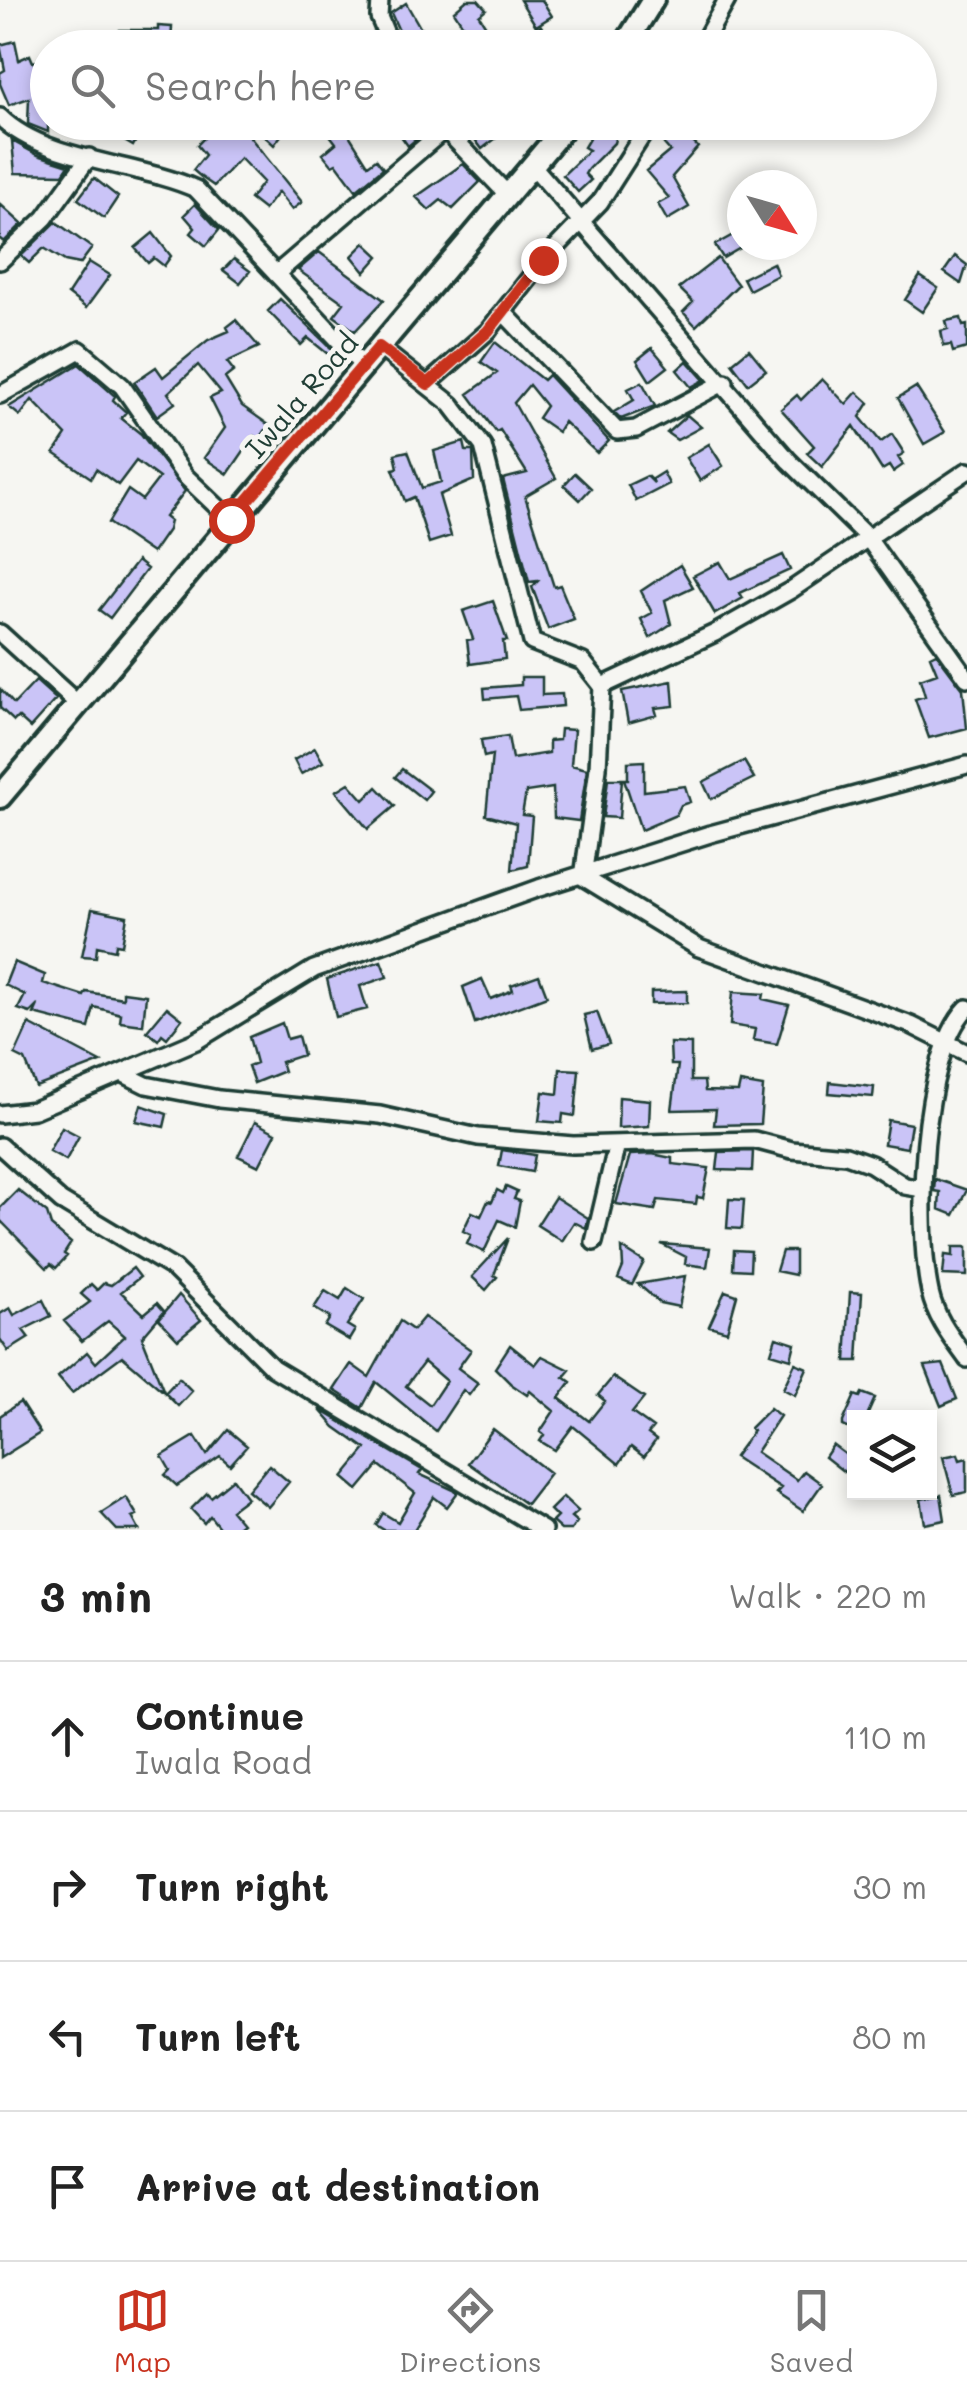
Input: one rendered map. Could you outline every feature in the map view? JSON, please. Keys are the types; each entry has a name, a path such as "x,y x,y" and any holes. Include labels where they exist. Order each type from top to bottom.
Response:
{"street":[{"path":"380,0 379,17 384,30"},
{"path":"634,30 653,0"},
{"path":"710,30 727,0"},
{"path":"0,118 30,139"},
{"path":"35,140 162,174 196,189 363,366"},
{"path":"276,274 425,140"},
{"path":"455,140 506,193"},
{"name":"Iwala Road","path":"0,797 554,140"},
{"path":"428,384 458,361 504,314 543,260 612,188 640,140"},
{"path":"0,261 15,251 55,206 89,157"},
{"path":"533,166 725,382 788,460 867,537 967,678"},
{"path":"504,314 617,431 646,425 725,382"},
{"path":"379,347 468,421 483,446 532,642 584,662 602,686 598,768 583,877"},
{"path":"0,395 80,350 122,386 184,475 231,520"},
{"path":"602,686 715,633 849,554 867,537 967,471"},
{"path":"0,633 78,704"},
{"path":"0,1114 34,1110 196,1041 314,970 538,888 710,834 967,765"},
{"path":"583,877 699,948 911,1025 967,1053"},
{"path":"967,1008 944,1042 934,1086 922,1236 930,1295 940,1323 967,1359"},
{"path":"124,1074 146,1084 219,1100 380,1115 478,1136 617,1144 754,1140 792,1150 846,1155 871,1164 905,1186 923,1189"},
{"path":"594,1242 617,1144"},
{"path":"0,1146 61,1201 174,1269 273,1368 543,1530"}],"building":[{"path":"467,0 478,0 486,9 479,15 489,30 466,30 454,11"},
{"path":"520,0 542,0 552,16 536,26"},
{"path":"406,3 421,29 399,30 391,13"},
{"path":"15,41 19,60 30,55 30,125 29,98 9,105 0,84 0,73 5,70 0,45"},
{"path":"202,140 252,140 302,202 292,210 278,192 264,210 250,199 263,182 240,158 214,186 193,170 205,155 197,145"},
{"path":"334,140 352,140 368,165 376,159 383,168 356,190 336,163 332,165 323,154 336,143"},
{"path":"475,140 494,140 482,149"},
{"path":"588,140 615,140 588,169 585,174 591,180 578,192 563,175 589,150 584,147"},
{"path":"668,140 691,140 698,147 672,177 689,207 667,220 658,204 669,198 646,171 670,151 664,144"},
{"path":"12,141 69,165 63,174 15,173"},
{"path":"463,164 480,182 453,209 441,200 429,210 416,197"},
{"path":"94,178 118,197 104,218 78,199"},
{"path":"0,204 22,224 4,242 0,239"},
{"path":"195,204 219,230 206,246 191,233 195,228 184,215"},
{"path":"56,222 92,248 80,264 65,261 44,248 29,263 21,256"},
{"path":"153,233 171,256 164,266 154,258 148,263 135,248"},
{"path":"727,238 727,256 723,258 715,245"},
{"path":"365,243 379,256 365,272 352,256"},
{"path":"319,252 384,300 355,331 334,316 344,303 298,270"},
{"path":"955,256 967,265 961,284 944,272"},
{"path":"718,258 738,285 696,326 683,312 693,302 679,288"},
{"path":"234,259 250,271 240,283 223,270"},
{"path":"89,262 110,275 86,308 68,294"},
{"path":"773,263 778,275 749,290 743,278"},
{"path":"920,276 938,288 922,312 905,300"},
{"path":"280,299 333,350 329,355 308,338 301,345 268,311"},
{"path":"961,318 963,326 967,325 967,348 953,352 951,345 944,346 941,331 948,329 946,321"},
{"path":"236,320 259,347 227,362 234,371 225,378 242,406 269,425 259,440 254,436 228,474 204,458 225,428 210,398 221,393 198,365 168,393 175,403 157,416 134,382 156,367 163,377 208,340 229,331 227,327"},
{"path":"495,342 543,380 548,375 609,441 597,453 564,422 558,432 538,418 546,406 529,385 514,403 556,478 525,496 554,587 560,585 574,619 548,629 532,587 538,581 529,582 503,479 527,473 500,430 496,432 468,394 497,373 481,362"},
{"path":"652,348 668,367 650,381 637,360"},
{"path":"749,349 766,370 748,384 732,363"},
{"path":"687,361 704,380 691,387 677,370"},
{"path":"79,364 115,396 113,400 126,412 121,418 141,434 185,491 165,517 170,521 168,530 152,553 108,523 128,490 142,500 159,478 136,461 118,485 96,469 91,478 54,453 66,435 32,400 20,416 9,407"},
{"path":"822,379 846,404 857,392 869,403 860,417 881,442 892,434 904,453 898,457 903,465 893,472 889,466 882,470 854,426 822,467 807,453 814,446 781,409 797,395 801,400"},
{"path":"642,382 655,406 621,419 614,412 634,400 628,389"},
{"path":"916,387 945,432 924,444 898,398"},
{"path":"687,415 701,427 677,440 667,433"},
{"path":"464,442 466,451 473,451 474,480 439,495 451,536 429,543 414,497 405,501 393,469 398,468 395,454 408,451 422,488 441,482 434,451"},
{"path":"709,444 723,466 700,481 686,458"},
{"path":"663,472 669,484 636,501 628,485 647,476 654,483 652,479"},
{"path":"575,473 591,488 580,500 564,485"},
{"path":"783,555 790,570 740,593 743,598 715,614 693,576 720,562 730,579"},
{"path":"137,561 147,569 110,618 99,610"},
{"path":"680,565 693,587 665,600 671,624 650,638 641,619 652,613 641,591"},
{"path":"493,601 507,641 503,641 505,659 470,664 467,640 473,639 463,611"},
{"path":"936,653 963,689 967,728 929,738 915,699 925,696 920,679 937,673 930,656"},
{"path":"521,677 542,677 542,695 562,694 563,706 519,710 516,696 485,699 484,688 521,685"},
{"path":"36,681 56,699 30,728 18,717 14,721 0,708 0,689 14,704"},
{"path":"672,681 674,706 655,708 657,715 628,723 622,691"},
{"path":"560,729 574,730 571,765 587,769 579,821 554,818 553,788 526,792 522,815 532,816 528,866 512,870 516,823 486,815 492,755 484,757 481,740 508,736 512,759 549,753 549,741 559,740"},
{"path":"315,748 323,762 301,774 294,760"},
{"path":"644,761 644,791 685,786 690,802 681,805 676,815 641,830 624,779 628,779 628,762"},
{"path":"744,761 754,778 711,799 703,782"},
{"path":"402,769 431,791 424,800 395,777"},
{"path":"608,779 622,779 619,818 603,817"},
{"path":"349,783 364,800 377,787 395,806 368,829 336,791"},
{"path":"92,909 127,916 122,945 116,944 115,950 97,946 96,957 82,956"},
{"path":"381,961 387,977 360,986 367,1009 336,1017 327,979"},
{"path":"14,962 45,975 43,983 84,996 86,992 123,998 123,992 146,995 143,1025 120,1022 121,1014 94,1007 89,1028 34,1014 38,1005 30,1013 18,1009 25,995 5,985"},
{"path":"539,975 547,996 475,1023 463,987 482,979 491,999 513,990 511,985"},
{"path":"687,991 687,1003 651,1004 651,992"},
{"path":"733,992 764,994 763,999 789,1005 777,1044 753,1040 755,1029 730,1025"},
{"path":"167,1007 182,1019 167,1038 162,1034 158,1040 147,1031"},
{"path":"597,1012 609,1044 592,1049 584,1015"},
{"path":"282,1023 287,1039 298,1036 303,1055 281,1062 284,1071 254,1083 248,1066 256,1063 249,1037"},
{"path":"29,1024 101,1062 36,1087 25,1060 15,1055"},
{"path":"670,1043 691,1044 691,1081 704,1081 705,1091 738,1092 740,1083 763,1087 760,1124 714,1125 716,1109 672,1110 678,1065 671,1065"},
{"path":"560,1069 579,1070 575,1116 563,1114 562,1123 539,1121 543,1092 558,1094"},
{"path":"830,1082 874,1087 873,1097 829,1093"},
{"path":"619,1097 650,1100 649,1126 618,1128"},
{"path":"141,1105 167,1114 164,1127 136,1121"},
{"path":"888,1120 911,1124 907,1148 884,1144"},
{"path":"255,1122 276,1133 259,1166 238,1156"},
{"path":"62,1127 79,1136 66,1160 49,1151"},
{"path":"502,1150 535,1155 532,1172 499,1166"},
{"path":"753,1151 752,1171 717,1170 719,1152"},
{"path":"630,1155 672,1158 672,1164 709,1168 703,1198 697,1197 696,1204 658,1200 655,1210 616,1204"},
{"path":"935,1179 967,1190 954,1215 939,1209 940,1192 934,1191"},
{"path":"506,1187 517,1192 514,1199 520,1201 515,1227 499,1220 484,1252 467,1244 471,1235 463,1231 472,1212 481,1216 497,1190 503,1193"},
{"path":"18,1190 47,1213 51,1226 71,1243 64,1254 67,1256 56,1268 51,1264 47,1268 0,1220 0,1208"},
{"path":"555,1197 588,1218 586,1228 574,1222 562,1241 537,1225"},
{"path":"729,1199 744,1200 742,1229 727,1228"},
{"path":"508,1238 494,1275 497,1277 486,1290 472,1277"},
{"path":"661,1244 710,1248 707,1267 685,1264 686,1257"},
{"path":"953,1247 967,1247 967,1276 943,1275 945,1255 953,1256"},
{"path":"622,1248 644,1262 632,1285 618,1279 623,1267"},
{"path":"734,1250 751,1251 750,1270 733,1269"},
{"path":"782,1251 795,1251 795,1275 776,1271"},
{"path":"133,1268 140,1277 121,1292 144,1314 157,1303 164,1311 142,1337 164,1392 122,1356 72,1393 58,1377 87,1352 96,1363 125,1336 108,1321 82,1341 64,1321 90,1302 81,1294 91,1284 97,1290 104,1283 111,1285"},
{"path":"685,1276 679,1307 660,1303 638,1284"},
{"path":"347,1288 364,1299 347,1325 355,1330 349,1340 325,1326 330,1318 314,1308 325,1291 340,1300"},
{"path":"725,1291 737,1295 727,1331 709,1326"},
{"path":"850,1292 862,1293 858,1361 846,1361"},
{"path":"179,1295 201,1320 178,1339 159,1319"},
{"path":"43,1300 51,1316 23,1330 29,1338 8,1351 0,1339 0,1314 10,1308 14,1315"},
{"path":"424,1317 471,1350 458,1368 478,1383 469,1395 463,1390 436,1431 376,1382 362,1408 334,1390 351,1364 369,1377 400,1321 413,1330","holes":["424,1362 446,1381 430,1405 406,1386"]},
{"path":"776,1337 795,1343 791,1359 771,1353"},
{"path":"510,1345 535,1365 542,1356 570,1370 564,1377 571,1382 559,1398 589,1421 605,1401 598,1395 613,1377 644,1398 632,1413 653,1428 648,1434 656,1440 644,1457 631,1447 619,1464 573,1426 555,1450 540,1441 544,1435 540,1432 554,1411 530,1391 527,1395 511,1384 495,1368"},
{"path":"795,1363 807,1368 795,1395 783,1389"},
{"path":"943,1364 957,1399 941,1406 925,1366"},
{"path":"179,1378 192,1391 178,1406 165,1393"},
{"path":"862,1393 875,1398 870,1410 848,1410 855,1395 860,1397"},
{"path":"20,1402 40,1433 0,1458 0,1416"},
{"path":"770,1408 780,1416 756,1452 797,1480 804,1471 822,1484 803,1511 776,1493 781,1488 734,1457 753,1431 750,1428"},
{"path":"319,1409 422,1470 419,1474 458,1492 447,1507 434,1497 414,1530 384,1530 376,1525 383,1513 398,1522 415,1493 379,1465 358,1490 343,1477 366,1449 335,1427"},
{"path":"493,1429 550,1473 526,1504 468,1463"},
{"path":"228,1430 247,1446 230,1465 220,1456 177,1486 165,1475 170,1470 162,1456 195,1436 207,1455"},
{"path":"833,1445 847,1456 847,1468 844,1472 825,1457"},
{"path":"958,1454 960,1460 967,1458 967,1492 953,1495 943,1457"},
{"path":"269,1465 289,1482 268,1507 248,1490"},
{"path":"233,1479 247,1498 231,1510 242,1523 233,1530 221,1530 210,1516 204,1523 191,1509 207,1493 211,1497"},
{"path":"941,1495 945,1520 925,1524 921,1500 937,1500"},
{"path":"126,1497 137,1515 132,1517 139,1530 117,1530 101,1513"},
{"path":"563,1497 578,1511 571,1517 577,1522 571,1530 561,1530 552,1522 557,1517 550,1510"}],"route":[{"path":"231,520 379,347 428,384 458,361 504,314 543,260"}]}
